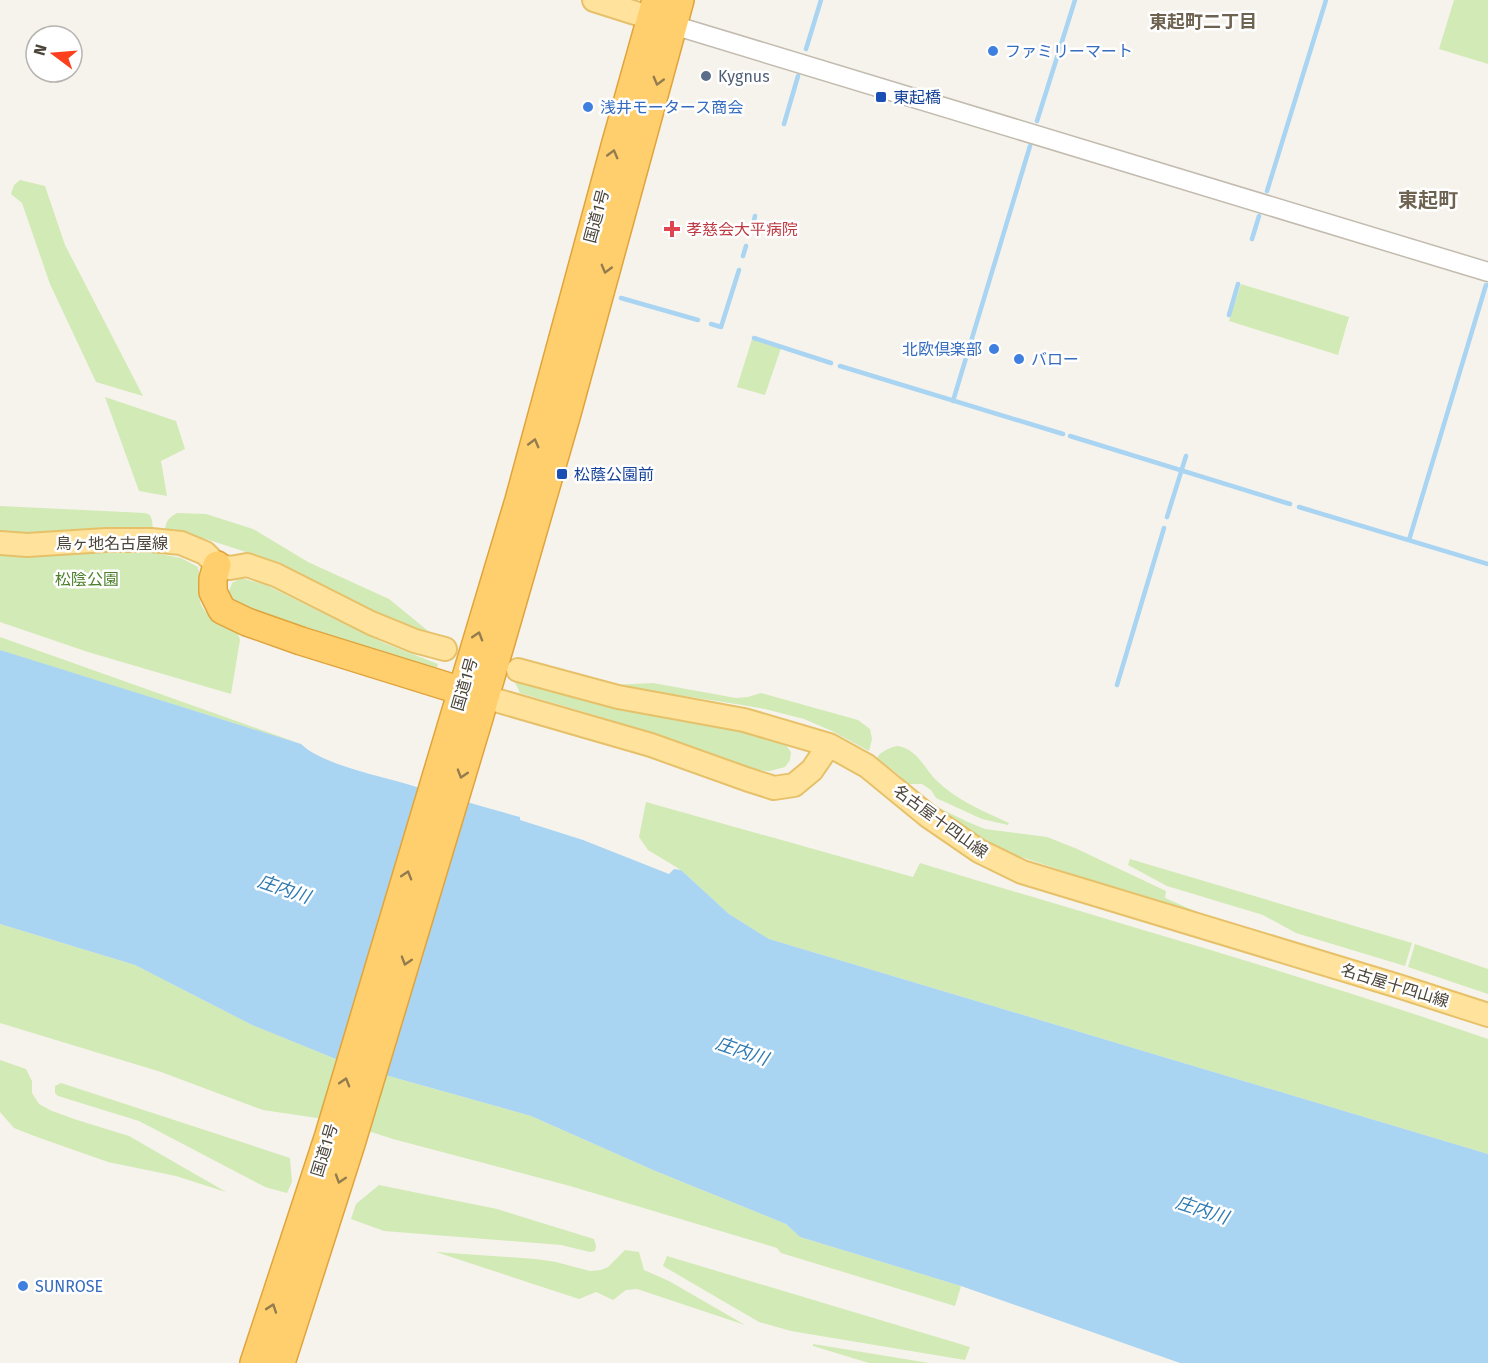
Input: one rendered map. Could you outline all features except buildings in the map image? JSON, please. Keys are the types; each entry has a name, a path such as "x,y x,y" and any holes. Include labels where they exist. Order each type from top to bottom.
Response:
{"highway":[{"name":"国道1号","path":"254,1363 306,1244 340,1141 530,503 665,11"},
{"path":"217,565 213,579 213,592 222,610 247,622 470,704"},
{"name":"国道1号","path":"281,1363 306,1244"}],"main road":[{"path":"594,0 665,11"},
{"name":"鳥ヶ地名古屋線","path":"0,543 27,545 106,540 181,543 205,553 217,565"},
{"path":"217,565 230,568 247,565 276,575 371,622 415,641 445,649"},
{"name":"名古屋十四山線","path":"518,670 618,697 744,720 829,746 867,766 928,816 979,851 1022,872 1387,982 1488,1015"},
{"path":"470,704 651,745 774,788 794,785 812,770 829,746"}],"street":[{"path":"665,11 1488,273"}],"green space":[{"path":"1454,0 1488,0 1488,64 1439,49"},
{"path":"20,180 45,186 65,245 143,396 96,382 50,284 22,203 11,194 14,185"},
{"path":"1241,284 1349,317 1338,355 1229,321"},
{"path":"752,339 781,348 765,395 737,387"},
{"path":"105,397 176,421 185,449 161,461 167,496 139,491"},
{"name":"松陰公園","path":"0,506 150,515 155,553 181,558 198,567 199,595 203,608 212,617 236,628 240,640 231,694 88,652 0,622"},
{"path":"177,513 206,514 253,529 308,562 389,599 438,639 379,614 280,563 206,539 165,532 168,521"},
{"path":"241,578 266,585 384,643 438,664 434,676 236,605 228,594 232,583"},
{"path":"0,637 301,744 8,653 0,650"},
{"path":"514,680 605,705 680,721 764,732 783,741 791,752 790,760 785,767 770,771 757,770 601,717 520,693"},
{"path":"653,683 736,698 761,693 858,720 870,729 872,739 869,751 804,719 765,709 612,685"},
{"path":"898,746 915,755 936,780 952,793 1009,823 1008,825 982,819 936,798 931,790 922,784 908,784 877,758 886,750"},
{"path":"646,802 913,877 920,863 1276,970 1488,1039 1488,1154 769,939 729,914 681,870 648,850 639,837"},
{"path":"935,808 985,829 1047,837 1075,848 1166,891 1165,898 1211,918 1210,920 1009,853 972,833"},
{"path":"1130,859 1412,943 1405,966 1296,933 1263,915 1167,886 1128,865"},
{"path":"0,924 135,965 252,1025 353,1066 531,1116 653,1170 786,1224 800,1237 961,1286 955,1306 781,1253 777,1248 570,1186 393,1139 337,1121 263,1110 161,1072 0,1023"},
{"path":"1415,944 1488,969 1488,994 1408,967"},
{"path":"0,1060 26,1069 32,1081 32,1093 39,1104 77,1120 129,1136 226,1192 176,1176 108,1162 14,1128 0,1112"},
{"path":"61,1083 290,1158 292,1182 287,1193 265,1187 139,1121 58,1096 55,1093 55,1086"},
{"path":"379,1185 497,1209 594,1239 595,1251 590,1252 561,1245 384,1231 351,1219 356,1204"},
{"path":"625,1250 639,1252 644,1270 669,1281 745,1325 637,1289 626,1290 613,1300 596,1292 579,1299 436,1252 536,1259 590,1271 608,1267"},
{"path":"667,1256 970,1347 965,1360 791,1331 759,1322 663,1266"},
{"path":"813,1344 929,1363 869,1363 813,1346"}],"water":[{"name":"庄内川","path":"0,650 301,744 321,757 348,768 520,817 520,820 583,840 669,874 674,869 681,870 729,914 769,939 1488,1154 1488,1363 1180,1363 961,1286 800,1237 786,1224 653,1170 531,1116 353,1066 252,1025 135,965 0,924"}],"waterway":[{"path":"806,49 821,0"},
{"path":"1037,121 1075,0"},
{"path":"1267,191 1326,0"},
{"path":"784,124 798,76"},
{"path":"953,401 1030,146"},
{"path":"752,229 755,216"},
{"path":"1252,239 1259,216"},
{"path":"743,256 746,246"},
{"path":"711,324 721,327 739,270"},
{"path":"1229,315 1238,284"},
{"path":"1409,540 1486,285"},
{"path":"621,298 698,320"},
{"path":"754,338 831,363"},
{"path":"840,366 1063,434"},
{"path":"1070,436 1290,504"},
{"path":"1167,517 1186,456"},
{"path":"1299,507 1488,564"},
{"path":"1117,685 1164,528"}],"place":[{"name":"ファミリーマート","path":"993,51"},
{"name":"Kygnus","path":"706,76"},
{"name":"東起橋","path":"881,97"},
{"name":"浅井モータース商会","path":"588,107"},
{"name":"孝慈会大平病院","path":"672,229"},
{"name":"北欧倶楽部","path":"994,349"},
{"name":"バロー","path":"1019,359"},
{"name":"松蔭公園前","path":"562,474"},
{"name":"SUNROSE","path":"23,1286"}],"district":[{"name":"東起町二丁目","path":"1203,22"},
{"name":"東起町","path":"1428,200"}]}
